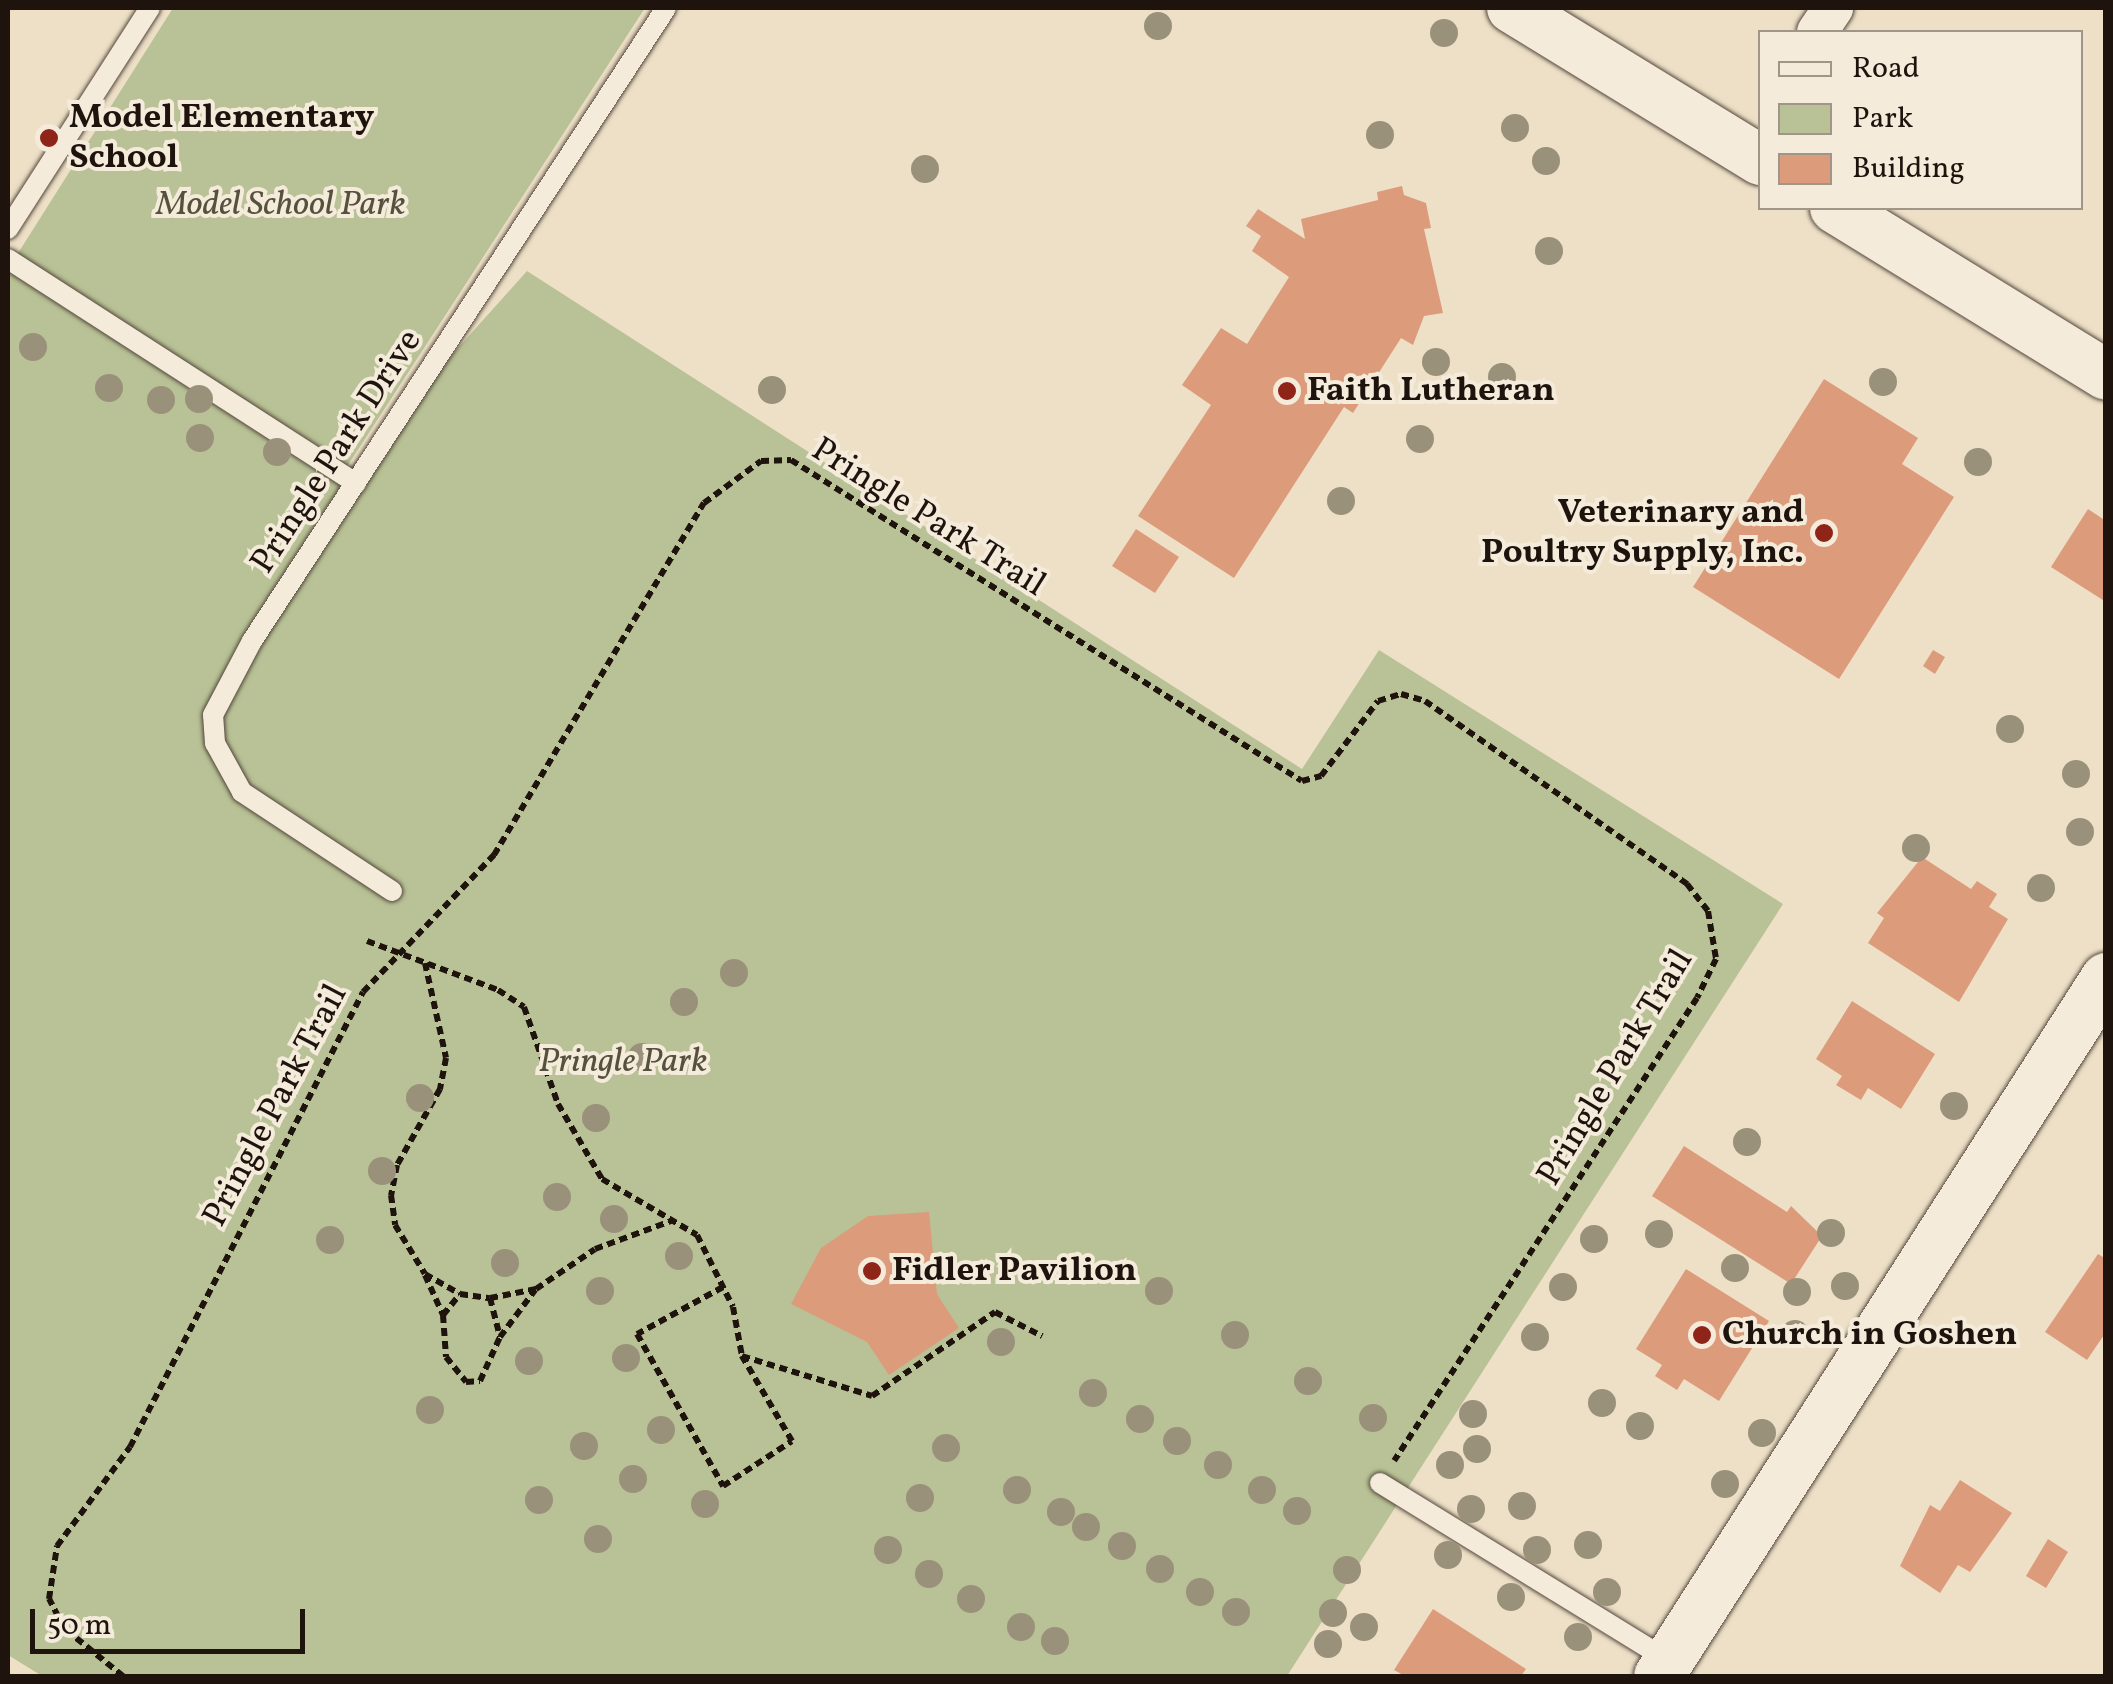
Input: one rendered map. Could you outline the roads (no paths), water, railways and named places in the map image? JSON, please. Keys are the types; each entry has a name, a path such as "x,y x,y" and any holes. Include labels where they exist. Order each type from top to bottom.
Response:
{"street":[{"path":"1512,8 1754,143"},
{"path":"1818,30 1833,8"},
{"path":"1838,210 2106,375"},
{"path":"1664,1669 2106,978"}],"lane":[{"path":"8,230 150,8"},
{"name":"Pringle Park Drive","path":"392,891 242,792 215,743 213,715 224,684 666,8"},
{"path":"8,259 356,483"},
{"path":"1380,1483 1664,1669"}],"place":[{"name":"Model Elementary School","path":"49,138"},
{"name":"Faith Lutheran","path":"1287,391"},
{"name":"Veterinary and Poultry Supply, Inc.","path":"1824,533"},
{"name":"Fidler Pavilion","path":"872,1271"},
{"name":"Church in Goshen","path":"1702,1335"}],"park label":[{"name":"Model School Park","path":"281,205"},
{"name":"Pringle Park","path":"623,1062"}]}
